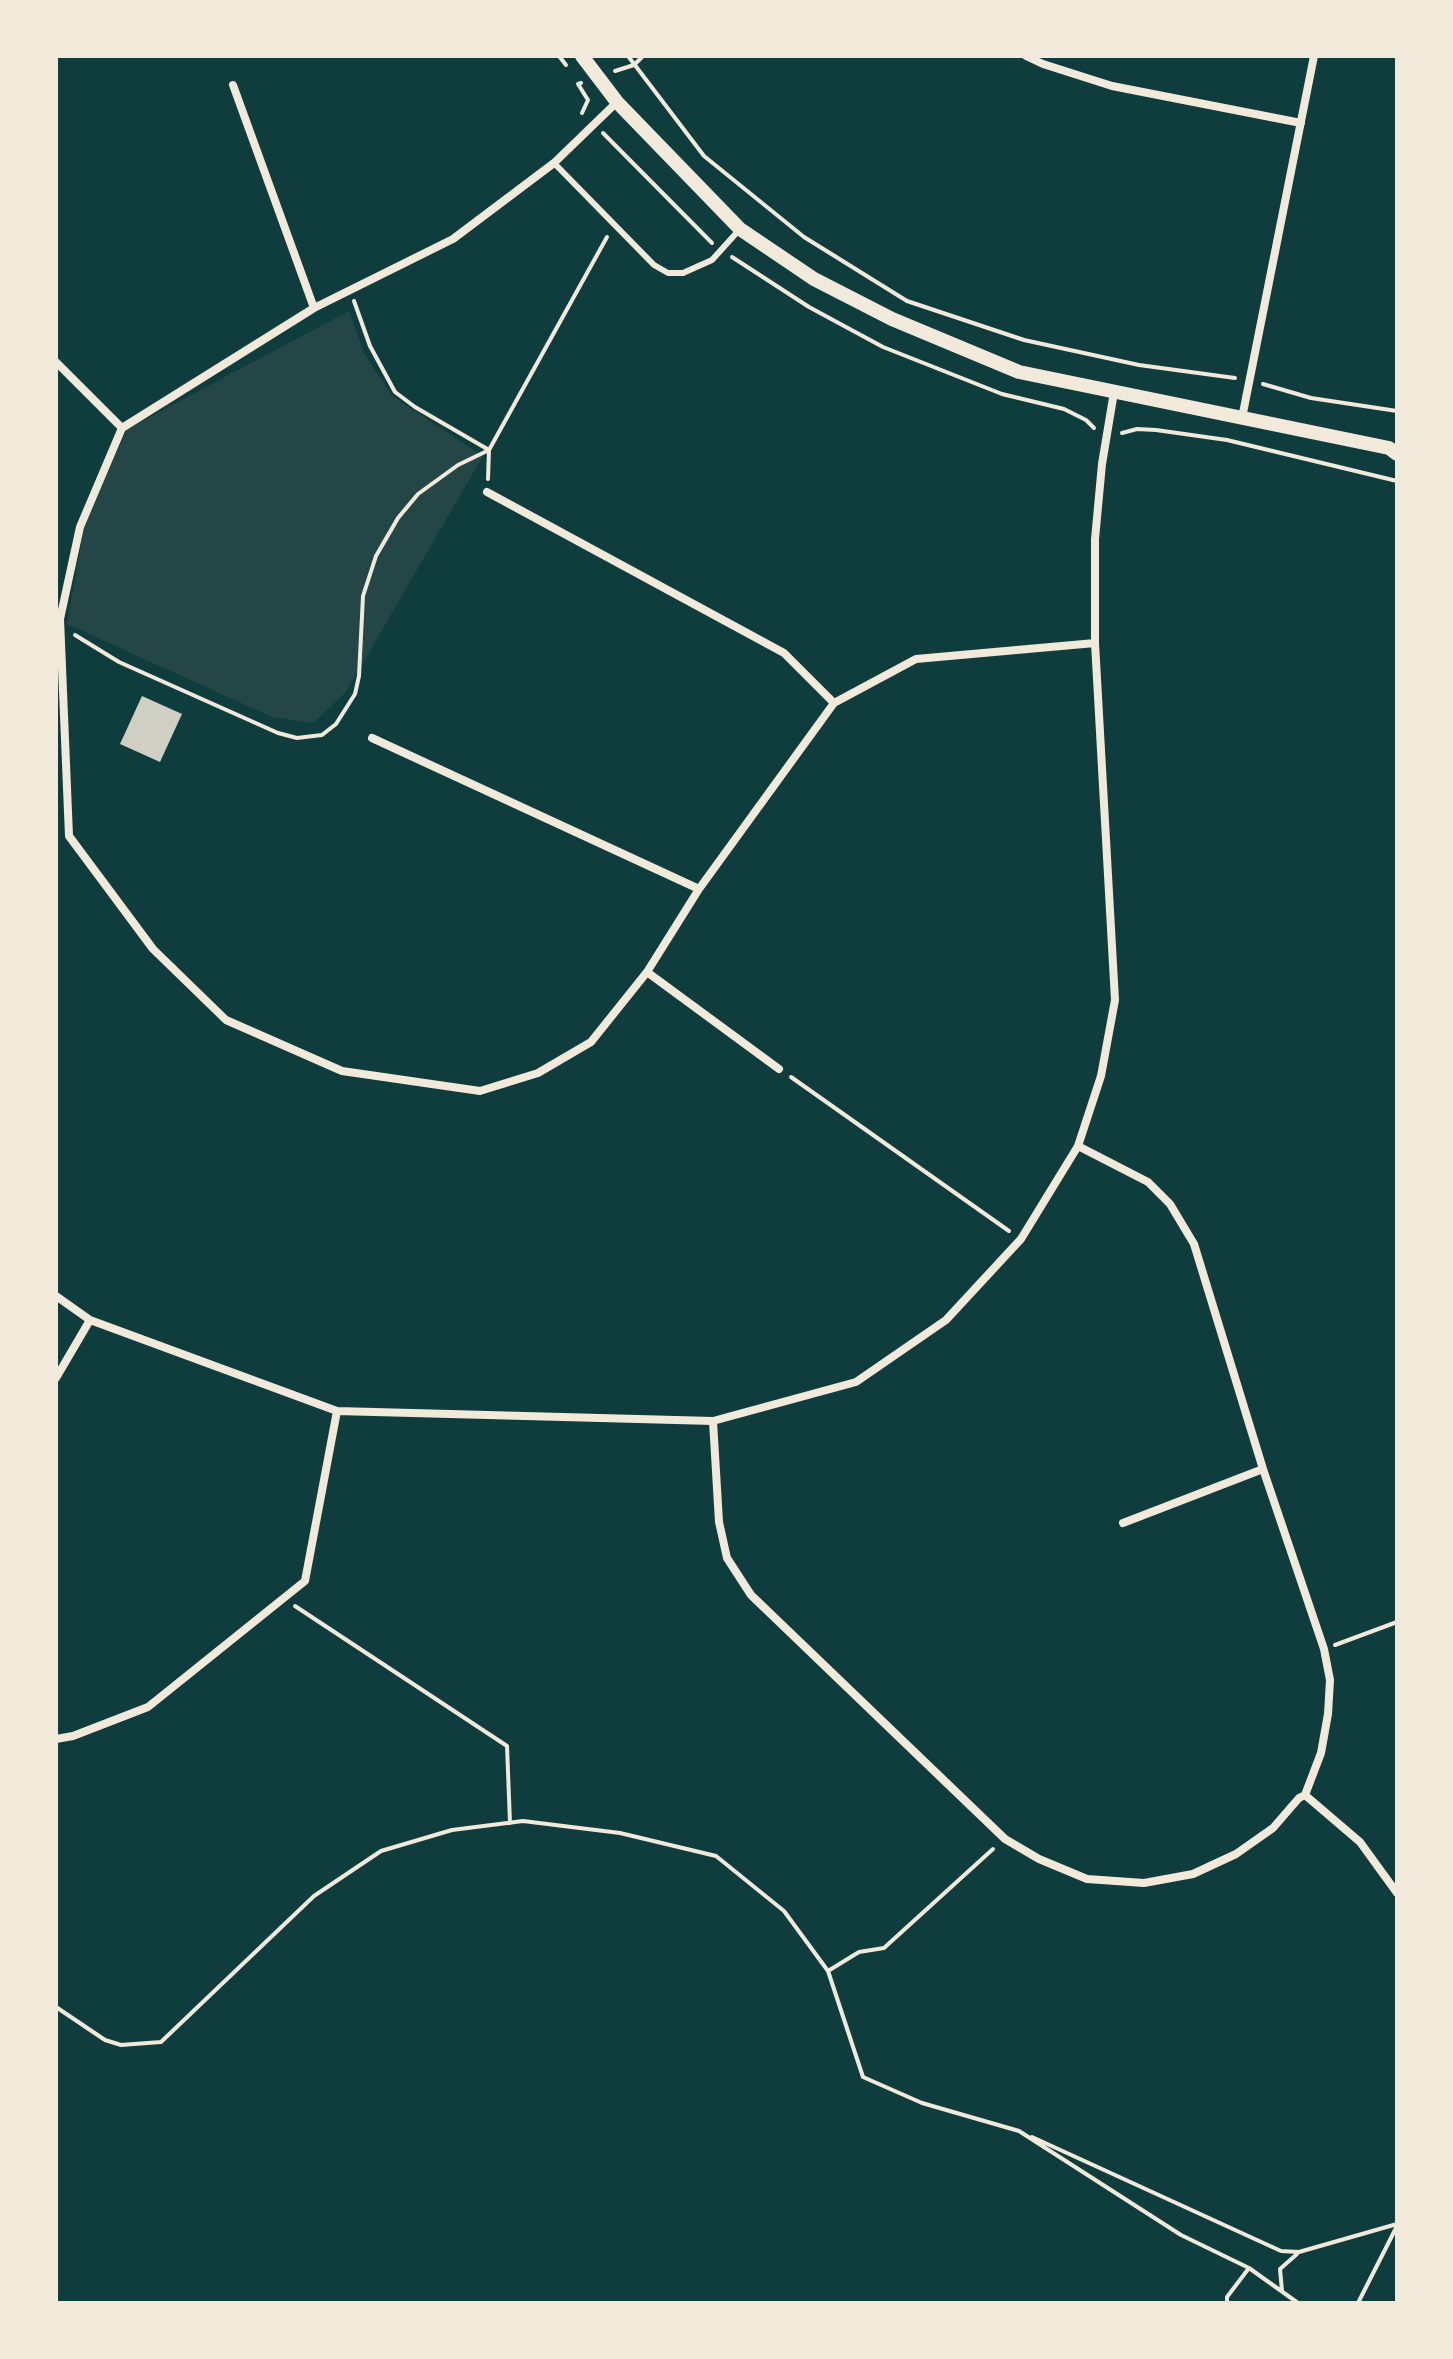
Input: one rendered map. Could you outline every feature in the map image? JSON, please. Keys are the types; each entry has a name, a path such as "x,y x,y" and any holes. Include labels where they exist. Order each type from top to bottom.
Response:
{"street":[{"path":"582,56 617,102 740,229 814,279 892,319 1019,372 1394,449"},
{"path":"1026,56 1112,86 1301,123"},
{"path":"1242,418 1314,56"},
{"path":"233,85 314,308"},
{"path":"617,102 554,163 453,239 314,308 122,428 80,527 58,618 69,836 153,949 226,1020 342,1071 480,1091 538,1073 591,1042 647,972 699,889 834,703 916,659 1095,643"},
{"path":"56,362 122,428"},
{"path":"56,1296 90,1320 337,1411 713,1421 856,1382 946,1320 1021,1239 1078,1146 1101,1076 1115,1000 1095,643 1095,539 1102,464 1114,392"},
{"path":"487,492 784,653 834,703"},
{"path":"372,738 699,889"},
{"path":"647,972 779,1069"},
{"path":"713,1421 719,1522 724,1546 727,1558 751,1595 1005,1839 1039,1859 1087,1879 1144,1883 1193,1874 1236,1854 1273,1828 1305,1795 1321,1753 1330,1680 1324,1649 1263,1469 1194,1244 1170,1204 1148,1182 1078,1146"},
{"path":"56,1378 90,1320"},
{"path":"56,1739 73,1736 148,1707 305,1581 337,1411"},
{"path":"1123,1523 1263,1469"},
{"path":"1305,1795 1360,1842 1397,1893"}],"lane":[{"path":"554,163 654,265 668,273 683,273 712,260 740,229"}],"path":[{"path":"628,56 704,156 804,237 907,301 1024,340 1139,365 1250,380 1311,398 1397,411"},
{"path":"634,65 643,56"},
{"path":"580,118 588,100"},
{"path":"609,137 719,250"},
{"path":"487,492 489,450 614,224"},
{"path":"351,292 370,346 395,392 489,450"},
{"path":"58,618 80,640 179,691 278,733 297,738 322,735 336,724 355,694 359,676 363,596 376,556 398,518 418,494 458,465 489,450"},
{"path":"779,1069 1021,1239"},
{"path":"283,1598 507,1746 510,1823"},
{"path":"1324,1649 1397,1622"},
{"path":"56,2007 105,2040 121,2045 161,2042 314,1896 381,1851 452,1830 523,1821 620,1833 716,1856 784,1911 828,1971 863,2077 922,2103 1019,2131 1281,2251 1299,2252 1397,2225"},
{"path":"828,1971 859,1952 884,1948 1005,1839"},
{"path":"1019,2131 1181,2235 1249,2268 1298,2303"},
{"path":"1358,2303 1397,2225"},
{"path":"1282,2291 1280,2269 1299,2252"},
{"path":"1227,2303 1227,2297 1249,2268"}],"shaded area":[{"path":"349,311 364,353 392,396 483,456 346,692 313,723 272,717 67,624 84,528 127,429"}],"building":[{"path":"142,696 182,714 160,762 120,744"}]}
